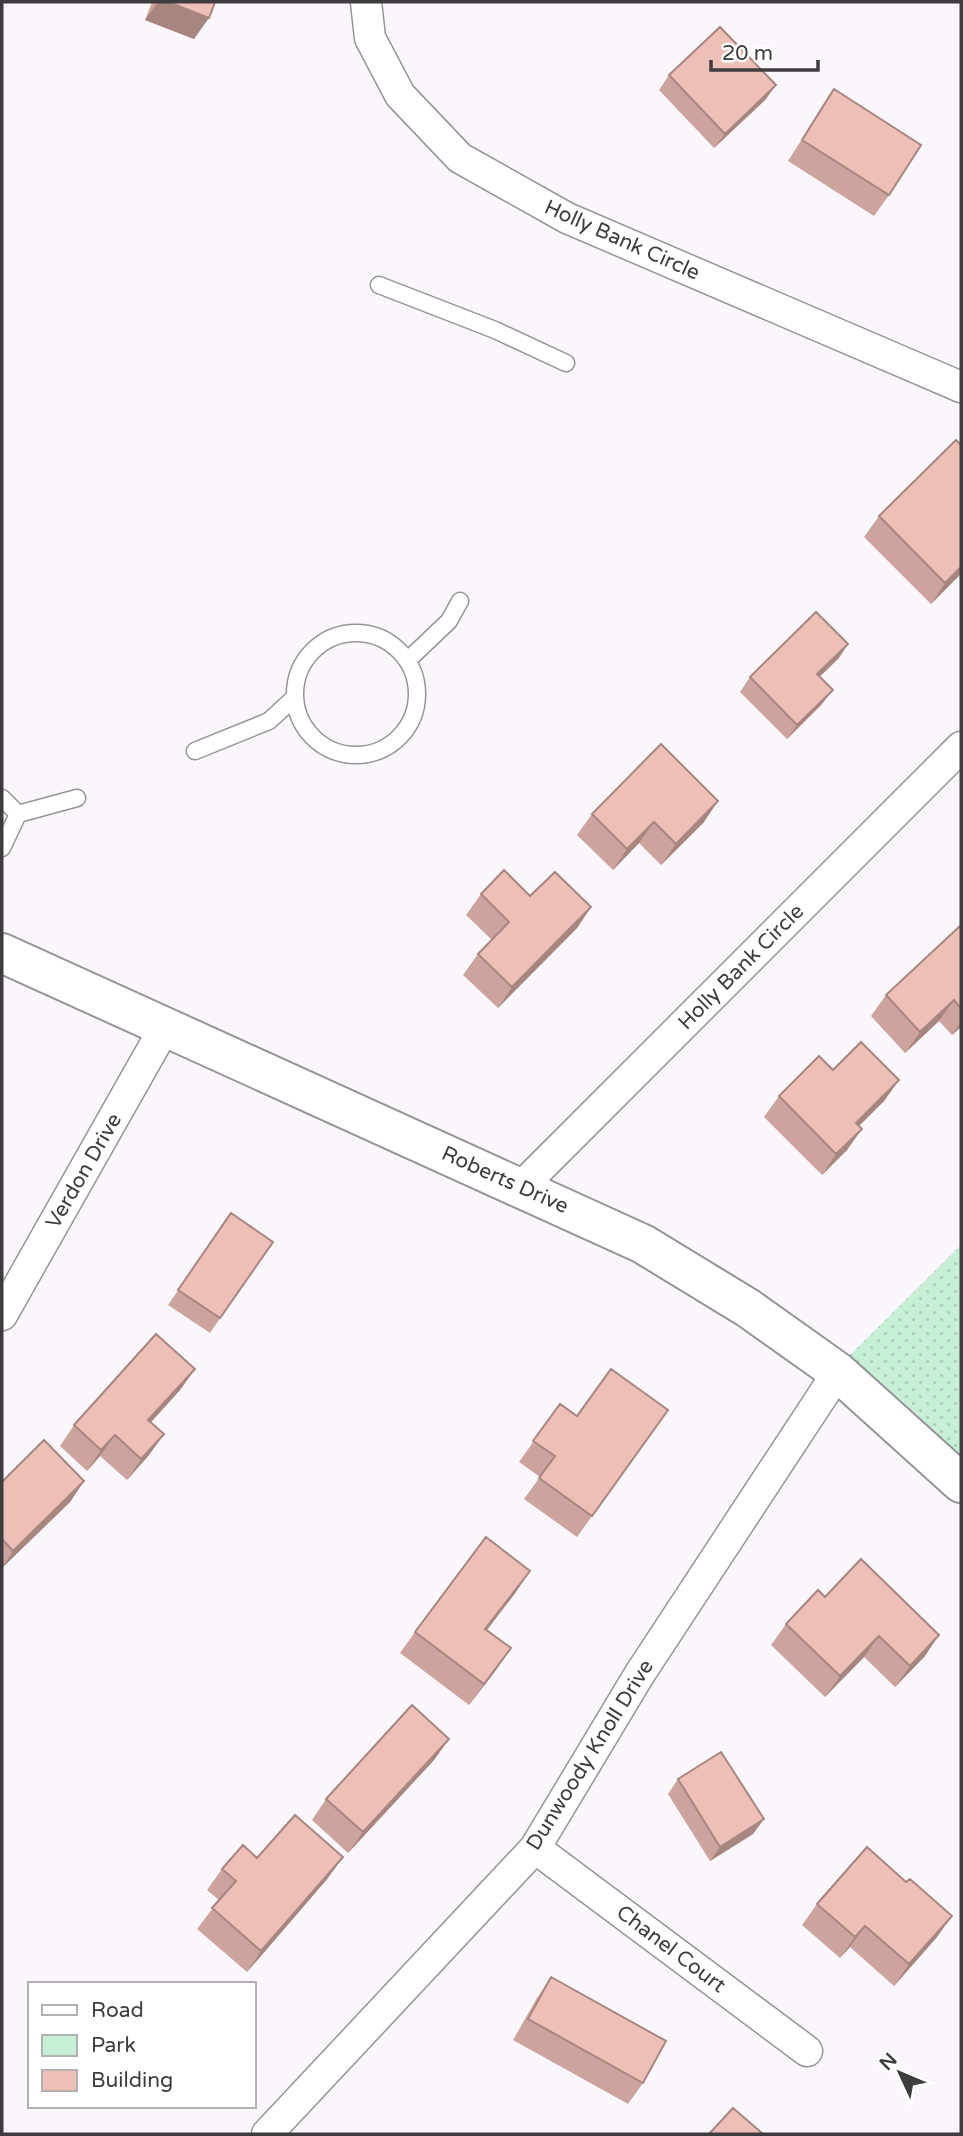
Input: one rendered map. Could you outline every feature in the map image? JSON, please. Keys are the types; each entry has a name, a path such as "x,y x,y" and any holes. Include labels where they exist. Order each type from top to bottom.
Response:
{"street":[{"name":"Holly Bank Circle","path":"366,2 370,38 400,95 460,158 567,218 961,387"},
{"name":"Holly Bank Circle","path":"521,1187 961,747"},
{"name":"Roberts Drive","path":"2,953 643,1244 748,1308 838,1372 939,1460 961,1483"},
{"name":"Verdon Drive","path":"2,1315 165,1027"},
{"name":"Dunwoody Knoll Drive","path":"267,2134 535,1848 639,1675 838,1372"},
{"name":"Chanel Court","path":"535,1848 807,2051"}],"lane":[{"path":"379,285 495,330 566,363"},
{"path":"408,660 449,621 460,601"},
{"path":"358,632 377,636 394,645 408,660 416,679 417,699 412,719 401,736 384,748 365,754 345,754 326,747 310,734 300,717 295,697 298,677 306,659 320,645 338,635 358,632"},
{"path":"195,751 270,721 295,697"},
{"path":"2,798 18,814"},
{"path":"2,848 18,814 78,798"}],"green space":[{"path":"961,1245 961,1479 835,1370"}],"building":[{"path":"168,2 215,2 209,18"},
{"path":"720,27 776,85 725,134 669,75"},
{"path":"834,89 921,145 889,195 802,140"},
{"path":"956,440 961,445 961,567 945,583 879,516"},
{"path":"816,612 848,644 817,674 833,690 797,725 750,677"},
{"path":"661,744 718,801 676,844 654,822 627,849 592,814"},
{"path":"504,870 530,896 555,872 591,907 512,987 478,954 509,922 481,894"},
{"path":"961,925 961,1008 954,1000 920,1032 886,995"},
{"path":"861,1042 899,1080 856,1123 862,1129 836,1154 779,1096 819,1056 833,1070"},
{"path":"231,1213 273,1242 220,1318 178,1290"},
{"path":"156,1334 195,1369 148,1420 164,1434 141,1459 115,1435 101,1450 74,1425"},
{"path":"611,1369 668,1410 592,1516 539,1478 555,1456 533,1441 560,1404 577,1416"},
{"path":"44,1440 84,1481 13,1551 2,1539 2,1482"},
{"path":"486,1537 530,1571 485,1629 511,1648 484,1684 415,1632"},
{"path":"861,1559 939,1635 910,1666 879,1636 840,1676 786,1624 818,1590 825,1597"},
{"path":"412,1705 449,1739 363,1832 326,1799"},
{"path":"721,1752 764,1819 720,1847 678,1779"},
{"path":"295,1815 343,1857 261,1951 212,1908 236,1881 222,1869 243,1845 257,1858"},
{"path":"867,1847 906,1882 910,1879 952,1916 909,1964 865,1926 855,1937 817,1904"},
{"path":"551,1977 666,2041 643,2083 528,2019"},
{"path":"733,2108 763,2134 709,2134"}]}
